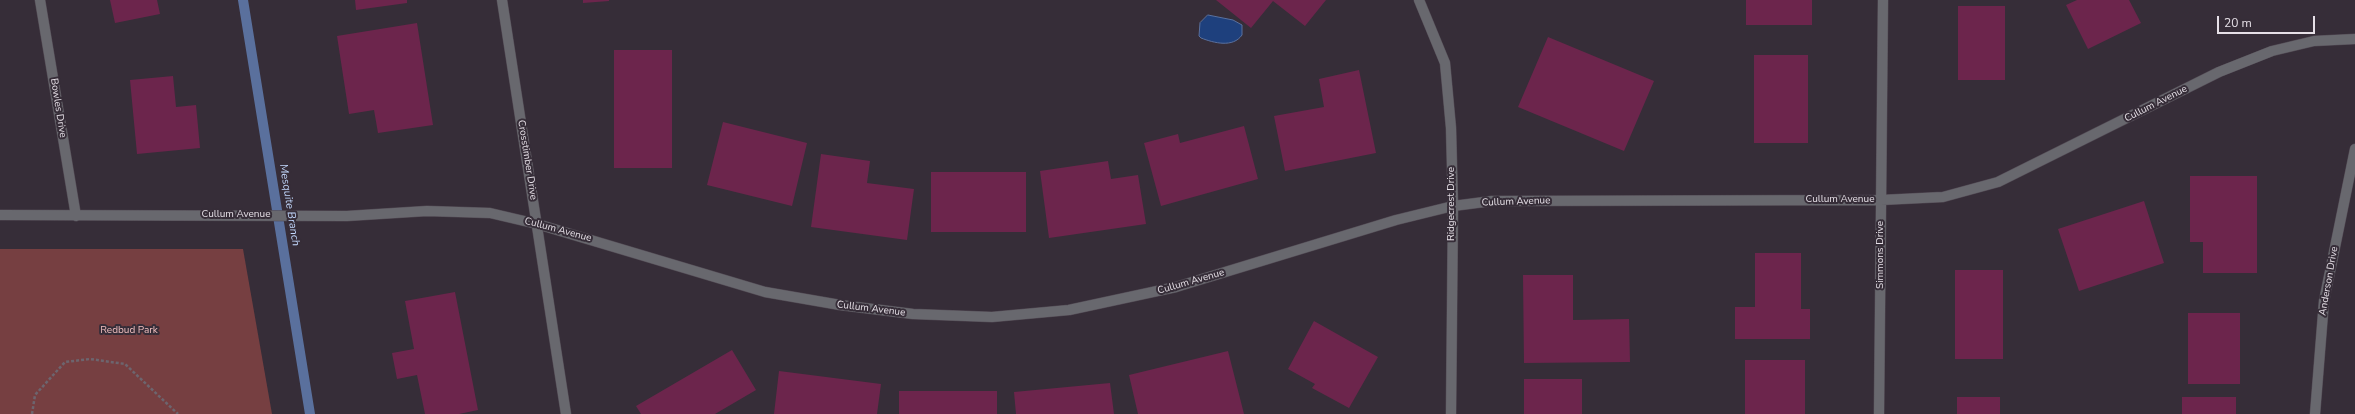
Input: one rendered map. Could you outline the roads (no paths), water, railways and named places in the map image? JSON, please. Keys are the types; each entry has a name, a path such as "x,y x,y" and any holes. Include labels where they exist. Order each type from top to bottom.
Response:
{"street":[{"name":"Bowles Drive","path":"40,0 76,216"},
{"name":"Crosstimber Drive","path":"502,0 566,414"},
{"name":"Ridgecrest Drive","path":"1419,0 1445,63 1451,128 1453,206 1451,414"},
{"name":"Simmons Drive","path":"1879,414 1883,0"},
{"name":"Cullum Avenue","path":"0,215 76,216 221,214 347,216 427,211 490,213 537,224 765,292 840,305 913,314 992,317 1069,310 1176,287 1396,220 1453,206 1492,201 1881,200 1944,197 1998,182 2219,72 2272,51 2314,41 2355,39"},
{"name":"Anderson Drive","path":"2315,414 2324,302 2355,149"}],"water":[{"path":"1208,15 1233,20 1242,25 1242,35 1234,42 1228,43 1217,43 1201,38 1199,36 1200,23"}],"waterway":[{"name":"Mesquite Branch","path":"243,0 310,414"}],"park label":[{"name":"Redbud Park","path":"129,331"}]}
